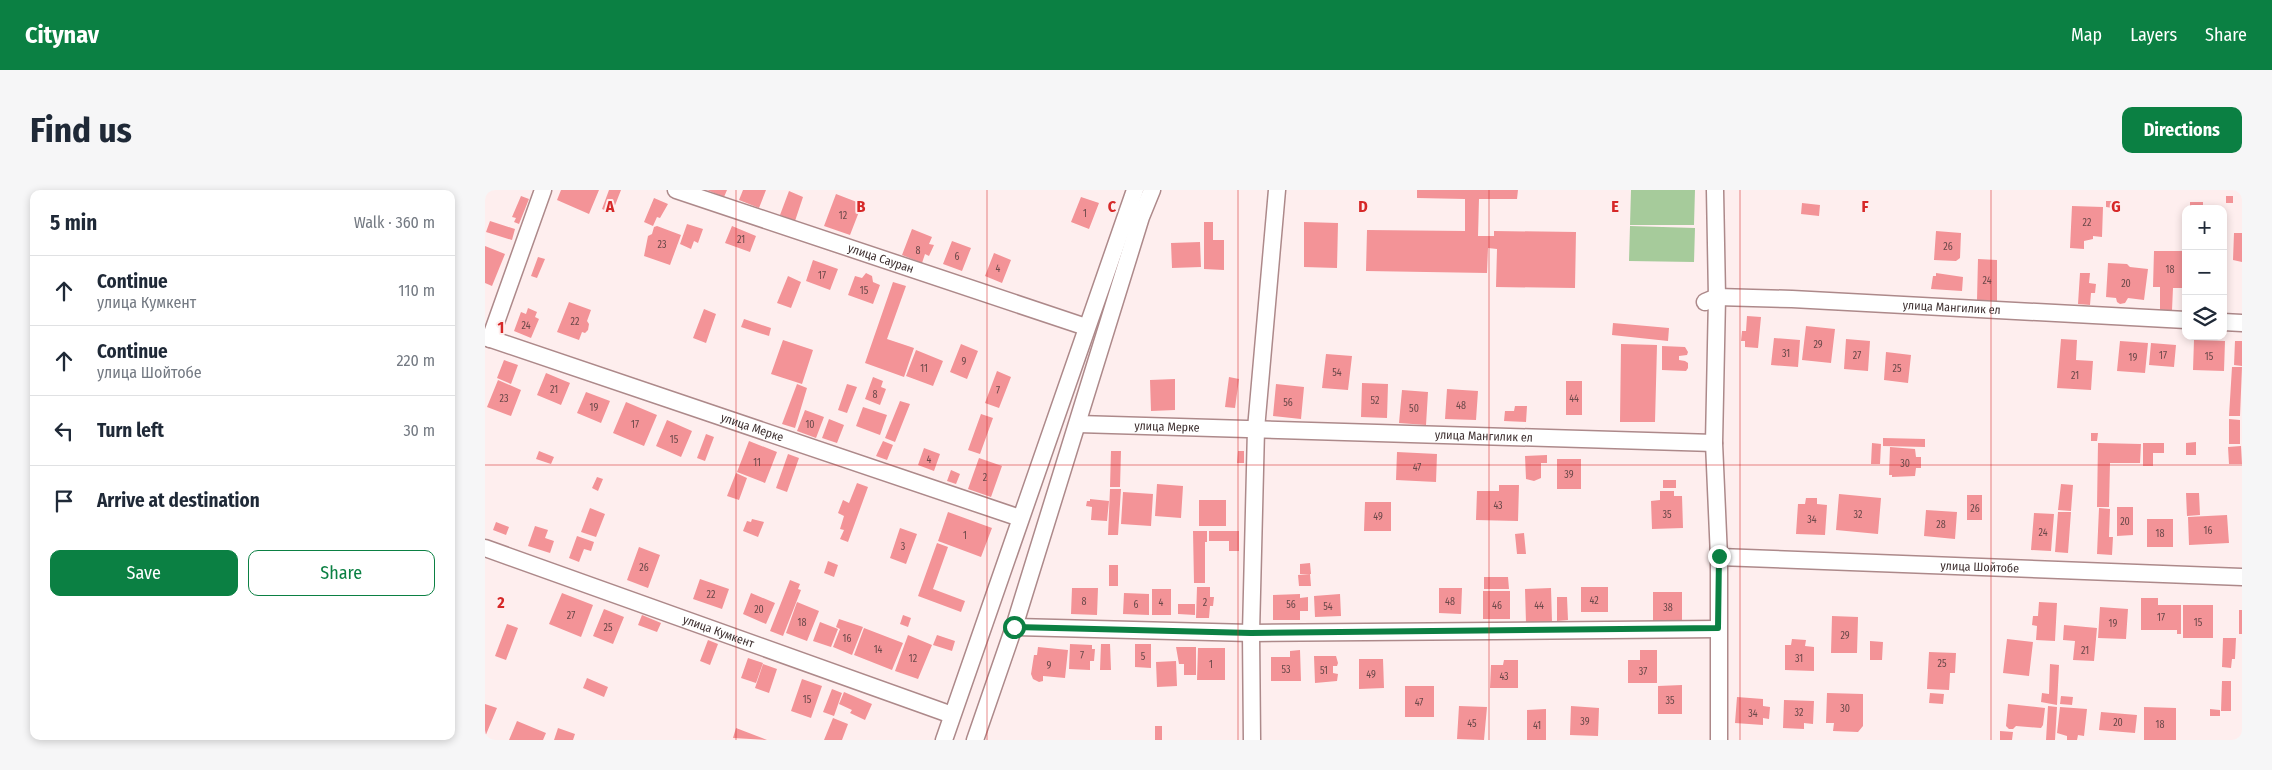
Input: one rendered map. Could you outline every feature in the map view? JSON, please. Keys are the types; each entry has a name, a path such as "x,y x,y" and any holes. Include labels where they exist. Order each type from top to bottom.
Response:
{"street":[{"path":"487,338 543,190"},
{"name":"улица Сауран","path":"676,190 1086,326"},
{"path":"944,740 1086,326 1135,190"},
{"path":"975,740 1014,627 1141,217 1153,190"},
{"path":"1251,740 1251,633 1256,429 1277,190"},
{"path":"1715,190 1711,300 1713,443 1719,556 1719,740"},
{"name":"улица Мангилик ел","path":"1711,300 1792,299 2182,320"},
{"path":"2227,322 2242,323"},
{"name":"улица Мерке","path":"487,338 1020,518"},
{"name":"улица Мерке","path":"1078,424 1256,429"},
{"name":"улица Мангилик ел","path":"1256,429 1713,443"},
{"name":"улица Кумкент","path":"485,548 952,715"},
{"name":"улица Шойтобе","path":"1719,556 2242,578"},
{"path":"1014,627 1251,633 1718,628"}],"green space":[{"path":"1631,190 1695,190 1694,225 1630,225"},
{"path":"1630,226 1695,228 1694,262 1629,261"}],"building":[{"path":"561,190 599,190 589,214 557,200"},
{"path":"609,190 621,190 612,213 602,209"},
{"path":"707,190 727,190 724,197"},
{"path":"743,190 766,190 759,208 739,200"},
{"path":"1417,190 1518,190 1517,199 1479,199 1478,236 1494,236 1494,231 1576,232 1575,288 1496,287 1497,249 1488,248 1487,273 1366,271 1367,230 1465,231 1465,199 1417,198"},
{"path":"789,191 803,197 795,221 780,215"},
{"path":"836,194 862,204 850,235 824,226"},
{"path":"521,196 529,199 519,224 514,222 516,218 512,217"},
{"path":"2226,196 2233,196 2233,203 2226,203"},
{"path":"1081,197 1099,203 1089,229 1071,222"},
{"path":"654,198 668,204 660,218 657,217 653,226 644,222"},
{"path":"2106,201 2114,201 2113,208 2106,207"},
{"path":"2190,202 2203,202 2203,205 2190,205"},
{"path":"1802,203 1820,205 1819,216 1801,214"},
{"path":"2072,206 2103,207 2102,237 2093,236 2093,239 2084,241 2084,249 2070,248"},
{"path":"490,221 515,229 512,240 486,232"},
{"path":"1204,222 1213,222 1213,240 1224,240 1224,270 1204,269"},
{"path":"1304,222 1338,223 1337,268 1304,267"},
{"path":"687,224 703,229 698,243 694,241 691,249 680,244"},
{"path":"657,226 681,235 670,265 644,256 648,236 652,234 654,227"},
{"path":"732,226 756,236 750,252 725,243"},
{"path":"912,229 932,237 929,244 934,245 929,256 925,254 922,263 902,255"},
{"path":"1936,231 1961,233 1960,258 1956,261 1934,260"},
{"path":"2234,233 2242,233 2242,262 2233,260"},
{"path":"952,241 971,248 962,271 943,264"},
{"path":"1200,242 1201,267 1172,268 1171,243"},
{"path":"485,246 505,254 492,286 485,283"},
{"path":"2154,251 2182,251 2182,288 2173,288 2172,310 2160,310 2160,287 2153,287"},
{"path":"994,253 1011,260 1002,283 985,276"},
{"path":"538,257 545,259 537,278 531,276"},
{"path":"1978,259 1997,260 1997,301 1977,300"},
{"path":"813,260 838,269 830,290 806,281"},
{"path":"2108,263 2127,264 2130,267 2148,269 2144,300 2128,298 2125,303 2120,304 2116,298 2106,297"},
{"path":"866,273 872,276 873,282 880,285 873,304 848,295 855,276 862,278"},
{"path":"1936,273 1963,277 1962,291 1931,289 1933,276 1936,276"},
{"path":"2080,273 2090,273 2089,283 2096,284 2095,293 2091,293 2090,305 2078,304"},
{"path":"788,276 801,282 791,308 777,303"},
{"path":"893,282 906,286 887,339 914,348 904,377 865,363"},
{"path":"569,302 591,310 587,321 589,324 588,330 585,333 582,332 579,340 557,332"},
{"path":"528,308 537,312 535,317 539,319 531,338 514,331 521,312 526,314"},
{"path":"704,309 716,314 706,343 693,338"},
{"path":"1747,316 1761,317 1758,348 1745,347 1745,341 1741,341 1742,331 1746,331"},
{"path":"744,319 771,328 769,336 741,327"},
{"path":"1613,323 1669,328 1668,341 1612,335"},
{"path":"1806,326 1835,329 1831,363 1802,360"},
{"path":"1774,338 1800,340 1798,367 1771,365"},
{"path":"1846,339 1870,341 1868,371 1844,369"},
{"path":"2061,339 2077,340 2076,360 2093,361 2091,390 2057,388"},
{"path":"783,340 813,350 802,384 771,374"},
{"path":"2194,340 2225,341 2224,371 2193,370"},
{"path":"2120,341 2148,343 2145,373 2117,371"},
{"path":"2235,341 2242,341 2242,366 2234,365"},
{"path":"2151,343 2176,345 2174,367 2149,365"},
{"path":"961,344 978,351 967,379 950,372"},
{"path":"1621,344 1657,345 1655,422 1620,422"},
{"path":"1662,346 1685,347 1688,352 1687,355 1679,356 1679,360 1688,363 1686,371 1662,370"},
{"path":"916,350 943,361 933,386 906,376"},
{"path":"1886,352 1911,355 1908,383 1884,380"},
{"path":"1326,354 1352,356 1348,390 1322,388"},
{"path":"504,360 518,365 511,384 497,378"},
{"path":"2232,367 2242,367 2240,416 2229,416"},
{"path":"997,371 1011,377 999,408 985,403"},
{"path":"546,373 570,383 561,405 537,395"},
{"path":"873,377 883,381 881,387 886,389 880,405 865,399"},
{"path":"1229,377 1239,379 1235,408 1225,407"},
{"path":"1175,379 1175,410 1151,411 1150,380"},
{"path":"498,380 521,390 511,416 487,407"},
{"path":"1566,381 1582,381 1582,415 1566,415"},
{"path":"1362,383 1388,384 1387,418 1361,417"},
{"path":"797,384 807,388 795,428 782,424"},
{"path":"847,384 857,387 847,413 838,410"},
{"path":"1276,384 1304,387 1301,419 1273,416"},
{"path":"1447,389 1478,391 1476,420 1445,419"},
{"path":"1402,390 1428,392 1426,425 1399,423"},
{"path":"586,392 610,401 601,423 577,413"},
{"path":"900,401 910,404 895,442 885,438"},
{"path":"626,402 657,415 644,446 613,433"},
{"path":"1515,406 1527,406 1526,422 1504,421 1505,411 1514,411"},
{"path":"863,407 887,415 880,435 856,426"},
{"path":"805,410 824,417 816,438 797,431"},
{"path":"981,414 993,418 980,454 968,450"},
{"path":"829,419 844,425 837,443 822,438"},
{"path":"2229,419 2240,420 2240,444 2229,444"},
{"path":"667,420 692,431 681,457 656,446"},
{"path":"2091,433 2098,433 2097,441 2091,441"},
{"path":"706,434 714,437 705,461 697,458"},
{"path":"1883,438 1925,439 1925,447 1883,446"},
{"path":"749,441 777,452 765,483 737,472"},
{"path":"883,441 893,445 887,460 876,456"},
{"path":"2196,442 2196,455 2186,455 2186,443"},
{"path":"1872,443 1881,444 1880,464 1871,464"},
{"path":"2098,443 2141,444 2140,463 2110,463 2109,507 2097,507"},
{"path":"2143,443 2164,443 2164,453 2153,453 2153,466 2143,466"},
{"path":"2241,446 2242,464 2229,464 2228,447"},
{"path":"1890,447 1915,449 1916,457 1921,457 1921,468 1916,468 1915,476 1892,477 1892,475 1889,475"},
{"path":"924,448 940,454 934,471 918,465"},
{"path":"539,451 554,457 551,464 536,459"},
{"path":"1111,451 1121,451 1120,487 1110,487"},
{"path":"1238,451 1244,451 1244,463 1237,463"},
{"path":"1397,452 1437,454 1436,482 1396,480"},
{"path":"788,454 799,458 787,492 776,488"},
{"path":"1547,455 1547,463 1541,463 1541,478 1534,481 1526,479 1525,456"},
{"path":"979,458 1002,466 991,497 968,489"},
{"path":"1557,459 1581,459 1581,489 1557,489"},
{"path":"951,470 960,474 956,484 947,481"},
{"path":"736,473 747,478 739,500 727,496"},
{"path":"597,477 603,479 598,491 592,488"},
{"path":"1663,480 1676,480 1676,488 1663,488"},
{"path":"857,483 868,487 848,542 840,539 844,530 840,529 844,516 838,513 843,500 849,503"},
{"path":"1157,484 1183,486 1181,518 1155,516"},
{"path":"2061,484 2073,485 2071,511 2058,510"},
{"path":"1499,485 1519,485 1518,521 1476,520 1477,491 1499,491"},
{"path":"1110,489 1121,489 1118,535 1108,535"},
{"path":"1660,491 1674,491 1674,496 1682,496 1683,528 1652,529 1651,501 1660,500"},
{"path":"1123,492 1153,494 1151,526 1121,524"},
{"path":"2186,493 2199,493 2200,515 2187,516"},
{"path":"1839,494 1881,498 1878,534 1836,530"},
{"path":"1967,495 1982,495 1982,520 1967,520"},
{"path":"1806,498 1817,498 1817,504 1827,505 1825,535 1796,534 1798,504 1805,504"},
{"path":"1090,499 1109,501 1107,521 1091,520 1092,507 1086,506 1087,501 1090,501"},
{"path":"1199,500 1226,500 1226,526 1199,526"},
{"path":"1365,502 1391,502 1391,531 1364,531"},
{"path":"2117,507 2133,507 2133,535 2117,536"},
{"path":"590,508 605,514 596,537 581,532"},
{"path":"2099,508 2110,509 2109,537 2113,537 2112,555 2097,554"},
{"path":"1926,510 1957,512 1955,539 1924,536"},
{"path":"948,512 992,528 981,557 938,541"},
{"path":"2058,512 2071,512 2068,553 2055,552"},
{"path":"2034,513 2054,514 2051,551 2031,550"},
{"path":"2227,515 2229,543 2189,545 2188,517"},
{"path":"752,519 764,522 758,537 743,531 747,521 751,522"},
{"path":"2147,519 2173,519 2173,547 2147,547"},
{"path":"496,522 509,527 506,535 493,530"},
{"path":"535,526 548,530 545,538 554,541 550,553 528,546"},
{"path":"900,528 917,534 906,564 890,558"},
{"path":"1193,531 1207,531 1207,542 1205,542 1205,583 1194,583"},
{"path":"1209,531 1229,531 1229,541 1209,541"},
{"path":"1229,531 1239,531 1239,551 1229,551"},
{"path":"1524,533 1526,554 1517,554 1515,534"},
{"path":"577,536 594,542 591,551 584,549 579,562 569,558"},
{"path":"937,543 948,547 933,589 965,601 961,612 918,596"},
{"path":"639,547 660,555 648,588 627,580"},
{"path":"828,561 838,565 834,577 824,573"},
{"path":"1310,563 1311,574 1300,574 1300,564"},
{"path":"1109,565 1118,565 1118,586 1109,586"},
{"path":"1310,574 1311,586 1299,586 1298,575"},
{"path":"1484,577 1508,577 1509,589 1484,589"},
{"path":"700,579 729,589 722,609 693,599"},
{"path":"790,580 800,584 798,589 801,590 783,636 770,631"},
{"path":"1197,587 1210,587 1210,597 1214,597 1213,606 1210,606 1209,618 1196,618"},
{"path":"1581,587 1608,587 1608,612 1581,612"},
{"path":"1072,588 1098,588 1097,615 1071,614"},
{"path":"1439,588 1462,588 1461,614 1439,613"},
{"path":"1551,588 1552,622 1526,623 1525,589"},
{"path":"1152,589 1171,589 1171,615 1152,615"},
{"path":"1483,591 1510,591 1510,619 1483,619"},
{"path":"1653,592 1682,592 1682,622 1653,622"},
{"path":"562,593 593,605 581,637 549,624"},
{"path":"751,593 775,603 766,624 743,614"},
{"path":"1124,593 1149,594 1149,615 1123,614"},
{"path":"1300,594 1300,598 1308,597 1308,611 1300,611 1300,620 1273,620 1273,595"},
{"path":"1340,594 1341,616 1315,617 1314,596"},
{"path":"1557,597 1567,597 1568,620 1557,621"},
{"path":"2141,598 2158,598 2158,605 2181,605 2181,634 2177,634 2177,630 2141,630"},
{"path":"797,602 819,611 807,641 786,633"},
{"path":"2039,602 2057,603 2055,641 2036,640 2037,626 2032,625 2033,616 2038,616"},
{"path":"1178,604 1195,604 1195,615 1178,614"},
{"path":"2183,605 2213,605 2213,638 2183,638"},
{"path":"2100,607 2128,609 2126,639 2098,638"},
{"path":"604,609 624,617 613,644 593,636"},
{"path":"2239,610 2242,610 2242,634 2239,634"},
{"path":"642,615 661,623 657,632 638,625"},
{"path":"903,615 911,618 908,627 900,624"},
{"path":"1832,616 1858,617 1857,653 1831,653"},
{"path":"839,619 863,627 852,655 833,647 840,629 836,627"},
{"path":"820,622 838,629 831,647 813,641"},
{"path":"507,624 518,628 506,660 495,656"},
{"path":"2064,625 2097,628 2094,661 2073,660 2075,641 2063,640"},
{"path":"864,628 903,643 892,670 854,655"},
{"path":"908,635 932,645 918,679 895,671"},
{"path":"937,635 955,641 952,651 933,645"},
{"path":"2223,638 2236,638 2235,659 2232,659 2231,668 2222,667"},
{"path":"1792,639 1806,640 1805,646 1814,647 1814,671 1785,670 1785,645 1791,645"},
{"path":"2007,639 2033,642 2029,676 2003,673"},
{"path":"708,640 718,644 710,665 700,661"},
{"path":"1870,641 1883,642 1882,660 1870,660"},
{"path":"1070,644 1092,645 1092,649 1095,649 1094,661 1090,661 1090,670 1069,669"},
{"path":"1101,644 1110,644 1111,670 1100,670"},
{"path":"1135,644 1151,644 1151,668 1135,667"},
{"path":"1038,647 1068,650 1065,678 1043,676 1043,681 1039,682 1033,679 1031,674 1034,655 1037,655"},
{"path":"1176,647 1196,647 1196,675 1184,675 1184,664 1179,664"},
{"path":"1198,648 1225,648 1225,680 1197,680"},
{"path":"1300,650 1301,681 1271,681 1271,657 1290,657 1290,651"},
{"path":"1640,650 1657,650 1657,683 1628,683 1628,660 1640,660"},
{"path":"1929,652 1956,653 1955,673 1950,673 1949,690 1927,689"},
{"path":"1314,656 1336,656 1338,663 1337,666 1333,666 1333,673 1338,674 1337,681 1315,683"},
{"path":"748,658 763,663 756,683 741,678"},
{"path":"1359,659 1383,659 1384,688 1359,689"},
{"path":"1504,660 1518,660 1518,688 1490,688 1491,665 1503,665"},
{"path":"1176,661 1177,686 1157,687 1156,662"},
{"path":"763,664 777,669 769,693 755,688"},
{"path":"2050,664 2059,665 2057,705 2041,702 2042,693 2049,694"},
{"path":"587,678 608,687 604,697 583,688"},
{"path":"802,679 822,686 811,718 791,711"},
{"path":"2222,681 2231,681 2231,711 2221,711"},
{"path":"1682,685 1682,714 1658,714 1658,686"},
{"path":"1405,686 1434,686 1434,717 1405,717"},
{"path":"832,689 842,693 834,716 823,712"},
{"path":"844,692 872,704 865,720 850,713 852,710 839,704"},
{"path":"1827,693 1863,694 1863,726 1858,732 1833,731 1834,723 1826,723"},
{"path":"1930,693 1944,694 1943,704 1929,703"},
{"path":"2061,696 2073,697 2072,705 2060,704"},
{"path":"1737,697 1763,699 1763,706 1770,707 1769,719 1763,718 1763,725 1735,723"},
{"path":"1784,700 1814,701 1813,724 1804,723 1804,729 1783,728"},
{"path":"485,704 497,708 485,737"},
{"path":"2008,704 2045,708 2043,725 2041,728 2016,726 2013,729 2009,729 2006,726"},
{"path":"1459,706 1487,707 1484,740 1457,739"},
{"path":"1571,706 1599,708 1598,736 1570,735"},
{"path":"2048,706 2057,707 2055,740 2046,740"},
{"path":"2060,707 2087,709 2084,736 2078,735 2077,740 2067,740 2067,736 2057,733"},
{"path":"2144,707 2176,708 2176,740 2144,740"},
{"path":"1546,709 1546,740 1527,740 1527,710"},
{"path":"2210,709 2220,710 2220,716 2210,716"},
{"path":"2101,712 2137,715 2135,733 2099,730"},
{"path":"833,718 848,724 842,740 824,740"},
{"path":"517,721 546,733 543,740 509,740"},
{"path":"1155,726 1162,726 1162,740 1155,740"},
{"path":"558,728 575,734 573,740 554,740"},
{"path":"736,728 767,740 733,738"},
{"path":"2000,731 2013,732 2012,740 2000,740"}],"route":[{"path":"1014,627 1251,633 1718,628 1719,556"}]}
